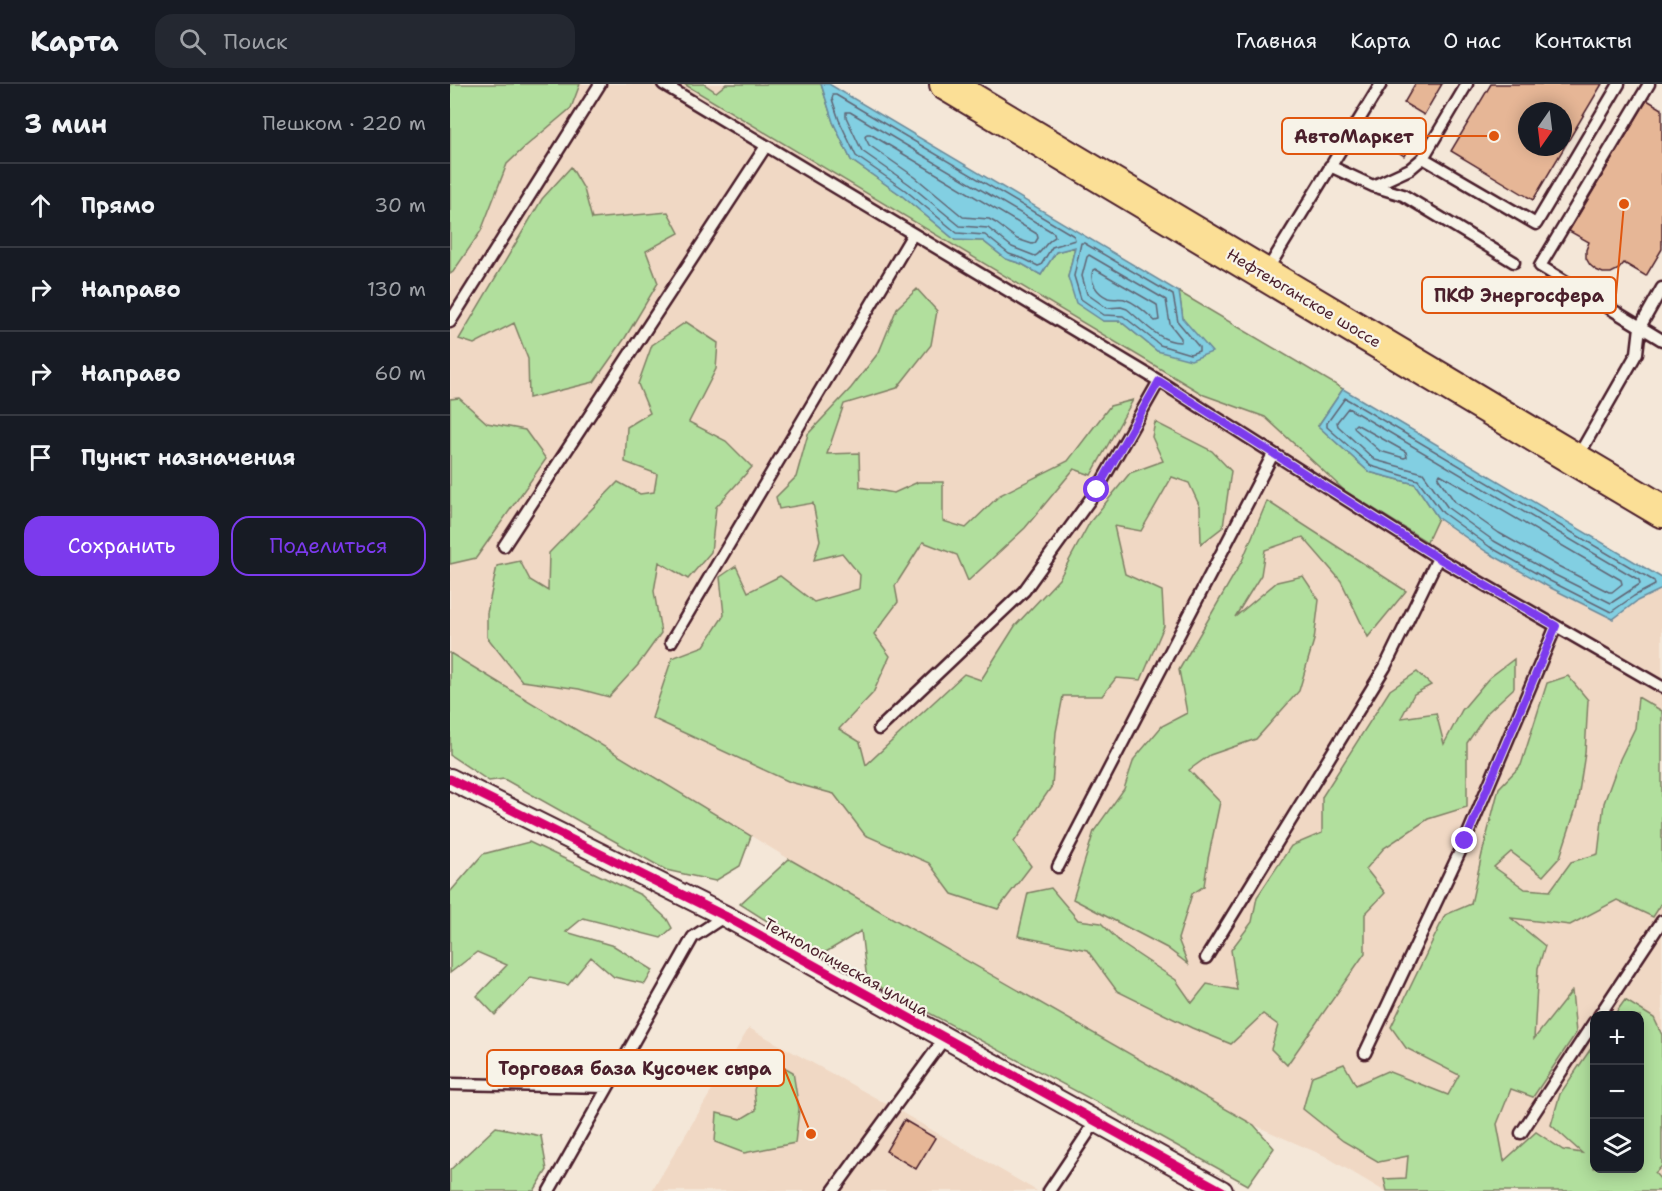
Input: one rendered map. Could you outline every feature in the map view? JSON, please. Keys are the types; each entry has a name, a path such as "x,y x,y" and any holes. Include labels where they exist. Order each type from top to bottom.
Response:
{"main road":[{"name":"Нефтеюганское шоссе","path":"946,84 1662,511"}],"street":[{"name":"Технологическая улица","path":"450,779 725,916 1222,1191"}],"lane":[{"path":"450,322 600,84"},
{"path":"663,84 1159,381 1438,558 1662,687"},
{"path":"1264,274 1381,84"},
{"path":"1372,186 1410,169 1423,158 1467,84"},
{"path":"1423,158 1536,224 1619,84"},
{"path":"1649,84 1540,266 1662,340"},
{"path":"504,546 766,146"},
{"path":"1330,166 1372,186 1403,195 1514,262"},
{"path":"671,642 913,234"},
{"path":"1576,460 1637,353 1640,327 1662,288"},
{"path":"879,729 1024,591 1097,490 1159,381"},
{"path":"1058,867 1273,453"},
{"path":"1206,958 1385,667 1438,558"},
{"path":"1365,1053 1465,841 1556,626"},
{"path":"549,1191 693,937 725,916"},
{"path":"1602,1011 1662,921"},
{"path":"1521,1133 1590,1028"},
{"path":"833,1191 944,1039"},
{"path":"450,1083 608,1086"},
{"path":"1049,1191 1096,1121"}],"shaded area":[{"path":"450,84 829,84 1662,578 1662,1191 1384,1191 1325,1156 1254,1125 789,859 450,653"},
{"path":"749,1028 894,1108 1037,1191 652,1191"}],"green space":[{"path":"450,84 580,84 571,108 507,164 481,231 450,274"},
{"path":"684,84 704,84 716,92 726,84 821,84 833,122 851,160 901,195 955,240 983,241 1006,259 1022,264 1041,275 1056,252 1075,247 1068,277 1103,321 1120,321 1157,351 1183,319 1179,292 1343,389 1318,426 1369,472 1415,484 1438,518 1427,542 1345,491 1265,417 1204,395"},
{"path":"571,167 584,189 592,219 668,212 679,233 646,251 658,283 625,338 594,382 529,398 528,359 514,323 474,344 459,339 542,199"},
{"path":"917,289 937,311 931,345 897,388 844,404 827,454 859,453 860,487 894,493 918,482 943,482 943,521 966,528 1000,495 1068,461 1110,406 1133,400 1091,475 1074,469 1025,528 968,581 957,555 923,542 895,586 898,602 874,634 890,656 873,693 839,729 860,742 866,765 964,674 981,680 1015,626 1059,579 1090,522 1130,473 1163,461 1152,437 1155,422 1212,451 1231,471 1223,527 1201,544 1200,507 1189,483 1172,477 1141,531 1114,526 1125,574 1162,591 1164,626 1141,680 1116,678 1102,696 1063,696 1056,732 1052,786 1014,842 1031,866 998,909 952,894 929,863 865,835 834,794 790,782 652,718 672,658 704,646 724,615 720,577 736,566 748,592 780,576 814,602 859,589 860,575 842,553 814,560 820,540 813,503 779,509 776,497 796,477 808,434 851,388 879,352 897,308"},
{"path":"686,322 718,343 716,369 689,422 726,441 752,467 716,507 711,552 688,579 659,562 654,591 661,633 638,665 609,697 579,689 522,681 487,637 487,613 497,566 520,561 530,580 548,591 549,553 618,482 640,494 654,492 657,474 625,462 627,427 650,413 638,384 652,345"},
{"path":"459,398 487,423 525,430 546,459 476,558 450,564 450,399"},
{"path":"1267,501 1406,591 1368,637 1341,581 1303,537 1265,550 1261,575 1235,617 1277,582 1303,576 1319,600 1314,640 1299,691 1256,739 1210,755 1189,770 1220,802 1204,886 1192,894 1178,939 1188,964 1167,948 1073,899 1094,831 1124,789 1134,759 1162,726 1187,713 1179,670 1242,561"},
{"path":"450,653 751,836 740,866 715,881 666,870 504,779 489,781 450,755"},
{"path":"1514,659 1514,688 1488,712 1467,743 1467,807 1428,819 1384,848 1366,869 1385,893 1365,914 1365,953 1287,1065 1271,1049 1278,1025 1263,1014 1231,1044 1192,1028 1117,991 1087,950 1018,936 1028,893 1051,888 1078,920 1101,923 1122,944 1176,980 1192,1003 1207,984 1237,990 1231,950 1252,922 1257,897 1291,846 1322,833 1322,797 1390,690 1417,672 1431,685 1414,694 1401,718 1436,713 1444,744 1462,710 1489,678"},
{"path":"1568,676 1588,700 1585,753 1577,805 1560,857 1543,876 1511,852 1494,867 1525,889 1550,891 1571,862 1598,854 1604,803 1620,759 1635,728 1638,697 1662,711 1662,903 1653,917 1617,900 1570,925 1511,918 1545,946 1538,968 1534,1039 1572,991 1576,1033 1533,1097 1511,1089 1497,1124 1504,1161 1536,1132 1563,1150 1582,1153 1551,1125 1560,1094 1590,1050 1590,1173 1644,1173 1644,1012 1654,1018 1662,1035 1662,1166 1655,1173 1662,1181 1662,1191 1387,1191 1384,1179 1406,1178 1408,1156 1379,1162 1343,1141 1303,1109 1312,1076 1344,1064 1356,1085 1387,1071 1448,1095 1459,1075 1406,1048 1391,1027 1445,915 1471,904 1499,788 1521,765 1547,683"},
{"path":"529,842 641,895 667,919 672,928 661,938 583,918 566,932 614,946 653,970 645,984 614,977 591,957 568,985 531,977 495,1015 477,996 507,965 477,952 450,973 450,892 483,854"},
{"path":"789,859 1254,1125 1274,1148 1248,1185 867,980 861,931 821,955 740,904"},
{"path":"1625,1000 1643,1011 1617,1011"},
{"path":"764,1056 793,1072 799,1109 795,1143 744,1153 715,1142 717,1113 741,1119 756,1110 754,1090"},
{"path":"496,1127 541,1136 547,1170 534,1191 450,1191 450,1170"}],"water":[{"path":"821,84 829,84 1179,292 1183,319 1212,352 1191,360 1157,351 1120,321 1103,321 1076,303 1068,277 1075,247 1056,252 1041,275 1022,264 1006,259 983,241 955,240 901,195 851,160 833,122"},
{"path":"1343,389 1662,578 1662,589 1637,601 1613,619 1547,586 1487,552 1438,518 1415,484 1369,472 1318,426"}],"building":[{"path":"1415,84 1442,84 1424,115 1404,103"},
{"path":"1491,84 1602,84 1572,134 1572,102 1518,102 1518,156 1559,156 1533,200 1451,151"},
{"path":"1647,100 1662,109 1662,249 1646,276 1624,263 1611,273 1603,273 1590,265 1586,258 1589,242 1569,231"},
{"path":"1395,132 1412,143 1404,156 1387,144"},
{"path":"904,1120 935,1138 916,1169 886,1151"}],"cycle path":[{"path":"450,779 725,916 1222,1191"}],"place":[{"name":"АвтоМаркет","path":"1494,136"},
{"name":"ПКФ Энергосфера","path":"1624,204"},
{"name":"Торговая база Кусочек сыра","path":"811,1134"}],"route":[{"path":"1097,490 1159,381 1438,558 1556,626 1465,841"}]}
